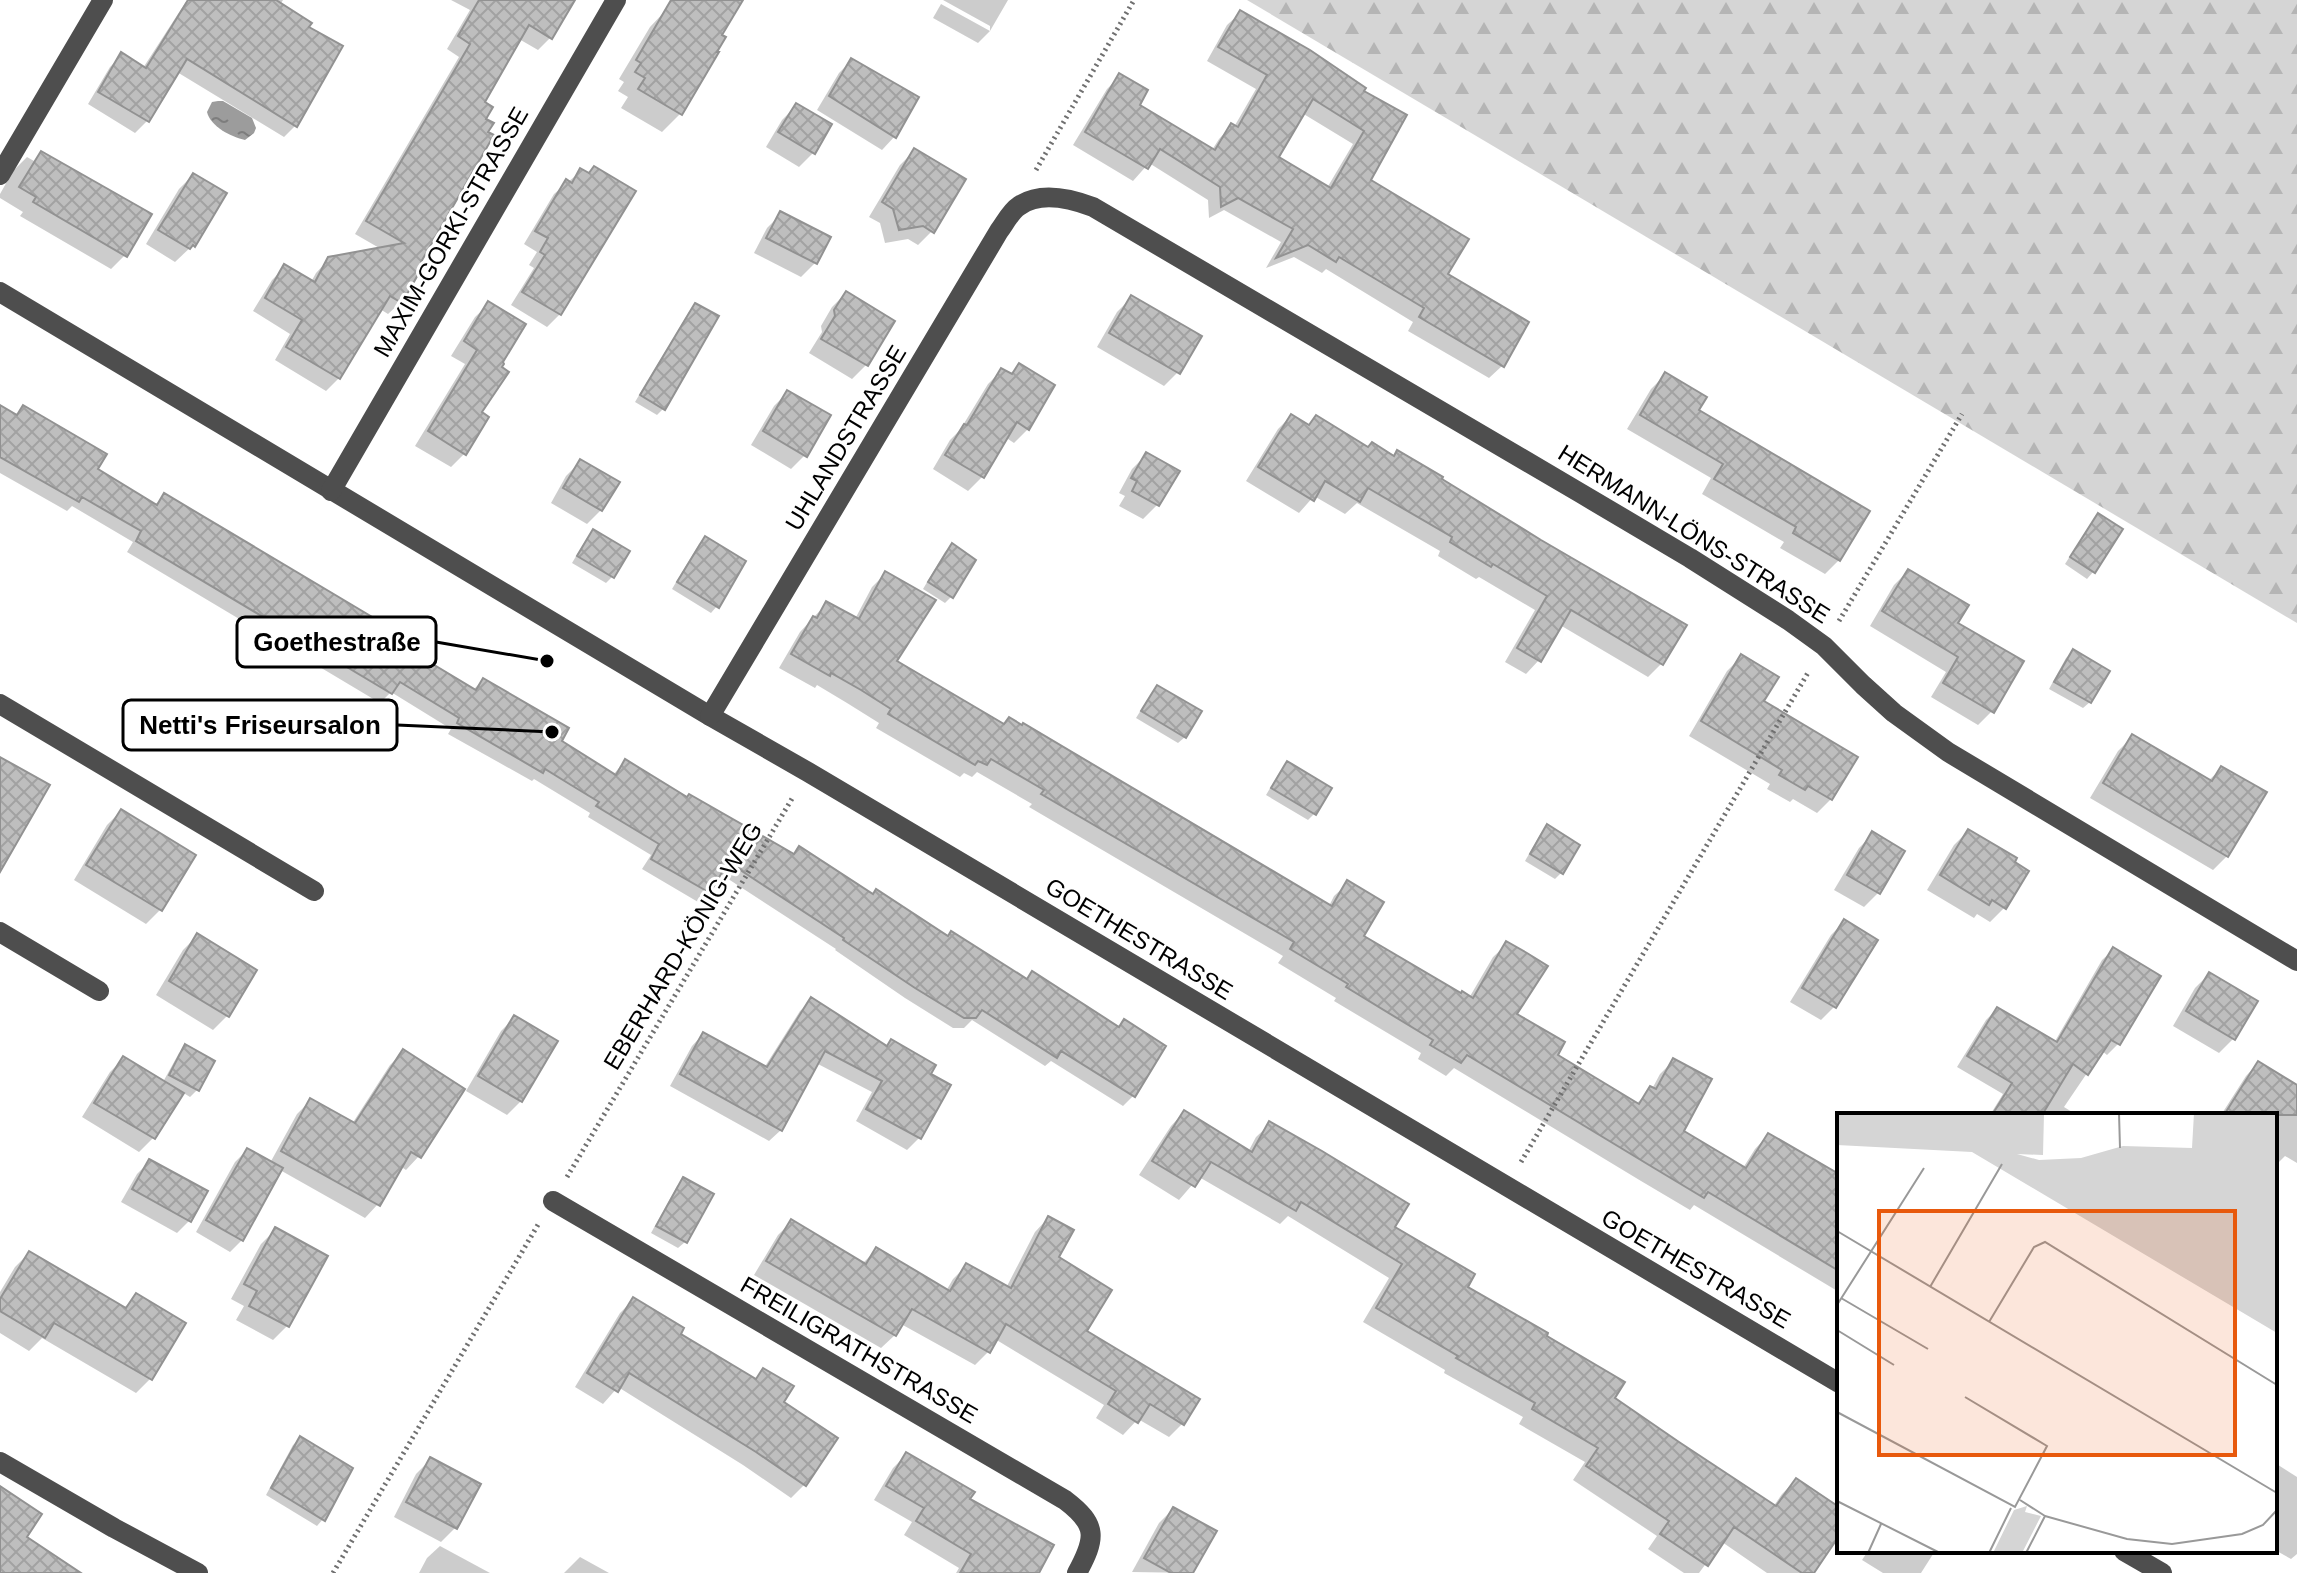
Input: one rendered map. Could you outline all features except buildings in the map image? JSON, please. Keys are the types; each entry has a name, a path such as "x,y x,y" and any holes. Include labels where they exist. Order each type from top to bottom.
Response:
{"street":[{"path":"0,175 103,0"},
{"name":"MAXIM-GORKI-STRASSE","path":"331,491 616,0"},
{"name":"HERMANN-LÖNS-STRASSE","path":"1039,199 1071,199 1093,207 1677,550 1824,646 1894,713 1948,752 2297,961"},
{"name":"UHLANDSTRASSE","path":"710,716 999,231 1019,206 1039,199"},
{"name":"GOETHESTRASSE","path":"0,292 1837,1382"},
{"path":"0,704 314,891"},
{"path":"0,932 99,991"},
{"name":"FREILIGRATHSTRASSE","path":"553,1201 1065,1500 1085,1515 1090,1529 1090,1545 1077,1573"},
{"path":"0,1462 198,1573"},
{"path":"2127,1553 2162,1573"}],"path":[{"path":"1039,199 1035,171 1134,0"},
{"path":"1506,1187 1962,414"},
{"name":"EBERHARD-KÖNIG-WEG","path":"589,1139 808,772"},
{"path":"333,1573 514,1265"}],"green space":[{"path":"1247,0 2297,0 2297,623"}],"water":[{"path":"223,101 252,118 256,128 245,140 228,134 209,117 207,112 212,102"}],"place":[{"name":"Goethestraße","path":"547,661"},
{"name":"Netti's Friseursalon","path":"552,732"}]}
